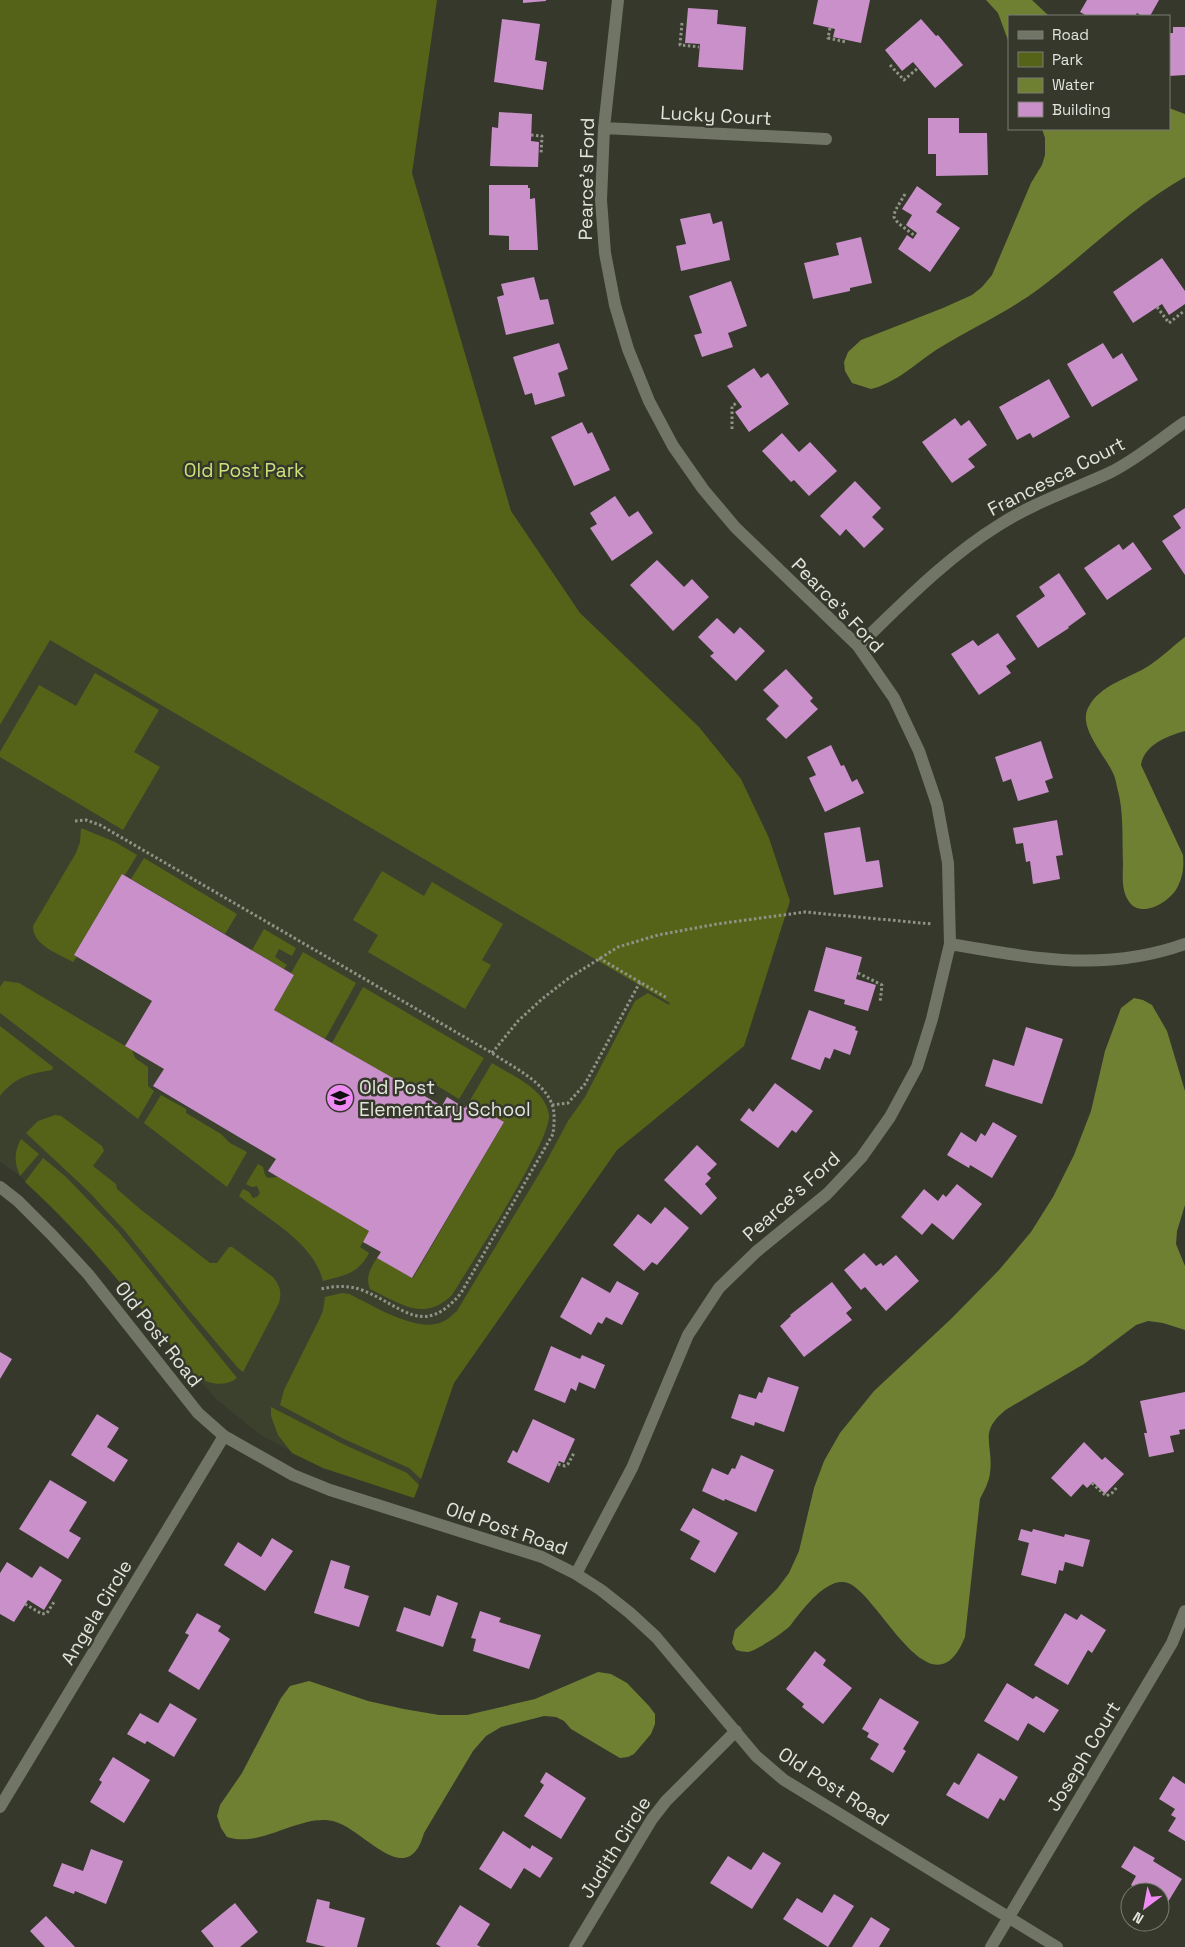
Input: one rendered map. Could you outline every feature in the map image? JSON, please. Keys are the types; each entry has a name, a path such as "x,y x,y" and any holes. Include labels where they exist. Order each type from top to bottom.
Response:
{"street":[{"name":"Pearce's Ford","path":"576,1574 632,1468 688,1335 719,1288 756,1252 827,1194 861,1158 890,1118 917,1067 932,1020 950,944 948,863 937,804 919,751 894,698 858,646 735,527 703,489 673,446 649,401 628,349 615,304 605,254 601,200 604,128 618,0"},
{"name":"Lucky Court","path":"604,128 826,139"},
{"name":"Francesca Court","path":"858,646 943,566 972,542 1034,505 1111,472 1136,457 1185,422"},
{"path":"950,944 1034,959 1076,962 1115,960 1158,954 1185,944"},
{"name":"Old Post Road","path":"0,1187 18,1201 82,1268 198,1413 224,1436 293,1475 321,1486 542,1556 576,1574 601,1590 656,1637 756,1756 784,1780 1057,1947"},
{"name":"Angela Circle","path":"0,1807 224,1436"},
{"name":"Joseph Court","path":"1009,1918 1172,1643 1185,1611"},
{"name":"Judith Circle","path":"575,1947 652,1819 666,1800 736,1731"},
{"path":"991,1947 1009,1918"}],"path":[{"path":"682,23 680,45 700,47"},
{"path":"830,28 828,38 846,42"},
{"path":"890,65 904,80 918,68"},
{"path":"531,135 542,136 541,154"},
{"path":"905,194 895,211 894,217 898,223 915,236"},
{"path":"1157,307 1168,323 1184,311"},
{"path":"732,429 732,406 738,402"},
{"path":"75,821 86,820 100,825 492,1053 536,1082 552,1105 554,1116 553,1134 460,1293 450,1306 427,1316 414,1316 362,1290 348,1286 320,1289"},
{"path":"492,1053 518,1021 542,999 599,958 618,947 658,935 718,924 805,912 932,924"},
{"path":"599,958 667,998"},
{"path":"858,973 882,985 880,1002"},
{"path":"552,1105 568,1103 585,1084 640,982"},
{"path":"558,1464 565,1466 568,1464 574,1453"},
{"path":"1092,1483 1106,1496 1117,1487"},
{"path":"25,1604 42,1614 46,1613 54,1602"}],"shaded area":[{"name":"Old Post Elementary School","path":"50,639 744,1046 617,1150 454,1383 414,1498 323,1468 262,1436 216,1399 110,1269 73,1228 20,1176 0,1162 0,725"}],"green space":[{"name":"Old Post Park","path":"0,0 437,0 412,173 511,511 580,613 699,727 741,779 769,838 790,901 744,1046 617,1150 454,1383 421,1479 409,1468 344,1439 280,1405 284,1390 323,1311 325,1297 342,1293 349,1294 396,1317 422,1324 444,1321 457,1311 545,1164 568,1121 585,1097 635,1001 648,993 669,1005 670,1003 50,640 0,725"},
{"path":"95,673 159,710 134,752 160,767 123,830 0,757 0,752 39,685 76,706"},
{"path":"81,828 115,842 137,855 125,875 122,874 74,955 77,957 73,962 42,944 34,933 33,926 76,853 80,842"},
{"path":"144,858 237,914 225,934 131,879"},
{"path":"382,871 424,896 432,882 503,924 482,960 491,965 465,1009 368,952 378,935 353,920"},
{"path":"264,929 296,948 292,956 279,949 275,957 287,965 284,969 252,950"},
{"path":"303,952 356,983 325,1039 274,1010 294,975 291,973"},
{"path":"4,981 19,983 132,1050 135,1058 148,1067 148,1086 154,1091 138,1119 0,1013 0,987"},
{"path":"363,987 484,1058 459,1099 431,1082 422,1095 332,1043"},
{"path":"0,1026 53,1067 52,1070 29,1075 17,1080 0,1096"},
{"path":"492,1063 518,1078 535,1090 542,1098 549,1115 546,1128 524,1175 452,1295 431,1308 411,1308 370,1289 369,1272 377,1258 413,1278 504,1122 469,1102"},
{"path":"161,1095 186,1109 186,1113 221,1134 230,1143 247,1152 227,1187 144,1123"},
{"path":"55,1115 61,1116 102,1146 104,1151 93,1166 116,1184 117,1189 210,1263 217,1263 229,1247 232,1247 273,1277 279,1286 279,1303 243,1372 187,1308 125,1231 88,1191 26,1133 38,1121"},
{"path":"21,1139 39,1154 20,1176 16,1157"},
{"path":"43,1158 66,1177 118,1231 237,1378 227,1383 216,1384 205,1381 195,1375 93,1251 25,1182"},
{"path":"258,1164 263,1167 268,1178 278,1177 369,1231 360,1247 369,1253 365,1260 350,1273 323,1281 318,1267 300,1243 239,1196 243,1189 249,1192 253,1198 257,1197 260,1193 257,1186 252,1187 246,1184"},
{"path":"271,1407 347,1446 407,1473 419,1485 414,1498 323,1468 292,1453 278,1435 271,1416"}],"water":[{"path":"986,0 1032,0 1048,15 1008,15 1008,40 998,13"},
{"path":"1170,108 1185,114 1185,177 1147,202 1058,274 1015,305 936,350 889,382 871,389 852,383 845,371 844,362 848,352 861,340 972,295 992,275 1031,183 1042,165 1045,155 1045,138 1042,130 1170,130"},
{"path":"1185,637 1185,731 1157,742 1147,752 1141,765 1183,855 1183,872 1177,888 1168,899 1154,907 1139,909 1128,900 1123,886 1122,815 1114,775 1089,733 1086,716 1088,708 1100,693 1150,665"},
{"path":"1134,998 1152,1005 1167,1031 1185,1091 1185,1205 1177,1231 1176,1244 1185,1266 1185,1330 1163,1323 1148,1321 1136,1325 1084,1364 1007,1409 992,1424 989,1431 990,1473 980,1499 965,1637 952,1659 937,1665 922,1659 906,1645 861,1592 848,1583 840,1582 831,1585 815,1596 790,1626 770,1641 748,1652 736,1650 732,1643 735,1630 777,1589 789,1573 799,1551 814,1488 824,1461 840,1433 874,1391 952,1318 999,1270 1031,1232 1053,1197 1074,1155 1091,1111 1105,1051 1121,1008"},
{"path":"598,1672 611,1674 627,1683 655,1714 655,1724 651,1734 634,1754 620,1758 571,1729 564,1721 556,1717 544,1716 501,1727 486,1736 473,1751 424,1833 417,1850 408,1857 397,1857 385,1853 347,1827 336,1822 310,1821 268,1835 240,1839 227,1837 221,1828 217,1816 220,1805 242,1773 281,1698 290,1686 309,1681 368,1701 404,1709 439,1715 467,1715 535,1699"}],"building":[{"path":"523,0 546,0 546,1 523,3"},
{"path":"818,0 870,0 861,43 833,37 835,29 813,24"},
{"path":"1087,0 1159,0 1151,15 1137,13 1136,15 1085,15 1080,12"},
{"path":"688,8 718,10 717,24 746,27 743,70 698,67 700,44 685,43"},
{"path":"502,19 540,24 535,60 547,62 543,90 494,82"},
{"path":"921,19 936,36 938,35 963,65 935,88 913,62 902,71 885,50"},
{"path":"1173,27 1185,27 1185,75 1170,76 1170,33 1173,33"},
{"path":"499,112 532,114 531,141 539,142 538,167 490,166 492,127 498,128"},
{"path":"928,118 959,118 959,133 987,133 988,175 936,176 936,154 928,154"},
{"path":"489,185 528,185 528,188 530,188 530,199 535,198 538,250 509,250 509,236 489,235"},
{"path":"917,186 942,204 936,212 960,228 930,272 898,249 907,235 913,239 917,233 906,225 912,215 902,209"},
{"path":"710,213 713,224 722,221 730,260 681,271 676,246 686,244 680,219"},
{"path":"861,237 872,283 850,288 850,291 813,299 804,263 839,255 836,243"},
{"path":"1162,258 1185,291 1185,304 1169,315 1162,304 1133,323 1113,292"},
{"path":"534,277 540,300 548,299 554,324 506,335 497,297 504,295 501,284"},
{"path":"731,281 747,326 728,333 733,347 702,357 694,335 702,333 689,296"},
{"path":"559,343 568,369 558,373 565,396 535,405 532,393 525,395 513,357"},
{"path":"1103,343 1113,359 1122,353 1138,380 1092,407 1067,364"},
{"path":"754,368 761,378 768,373 789,404 749,432 735,412 742,407 727,386"},
{"path":"1049,379 1070,417 1033,438 1030,433 1017,440 999,407"},
{"path":"955,418 961,426 969,420 987,445 968,459 975,467 952,483 922,442"},
{"path":"582,422 588,434 592,432 610,470 574,486 551,437"},
{"path":"782,433 799,452 810,442 837,471 809,496 794,480 791,482 762,451"},
{"path":"855,481 881,508 872,517 884,529 864,548 846,529 840,536 820,516"},
{"path":"615,496 629,517 638,511 653,533 612,561 590,528 597,524 590,513"},
{"path":"1185,508 1185,575 1162,541 1181,528 1173,516"},
{"path":"1133,542 1152,569 1107,600 1084,568 1119,544 1123,550"},
{"path":"657,560 684,587 692,579 709,597 673,631 630,585"},
{"path":"1059,573 1086,614 1069,628 1038,648 1016,616 1045,596 1039,587"},
{"path":"717,618 734,634 740,627 765,651 736,681 710,656 714,653 698,637"},
{"path":"998,633 1016,659 1006,666 1011,673 979,695 951,654 973,640 978,646"},
{"path":"786,669 813,698 810,701 818,709 786,739 766,719 779,706 763,690"},
{"path":"1041,741 1053,778 1045,781 1049,792 1018,801 1011,779 1003,782 995,757"},
{"path":"831,745 841,766 844,765 852,782 857,779 864,793 825,812 809,778 816,775 807,757"},
{"path":"1057,820 1063,855 1056,856 1060,879 1033,884 1030,861 1026,862 1023,843 1016,844 1013,828"},
{"path":"860,827 866,862 879,860 883,887 834,895 824,833"},
{"path":"122,874 294,975 274,1010 442,1106 447,1097 465,1108 469,1102 504,1122 412,1278 377,1258 381,1252 363,1242 369,1231 268,1171 276,1159 153,1086 164,1069 125,1046 152,1001 74,955"},
{"path":"826,947 862,957 856,979 876,985 868,1011 844,1004 845,1000 814,991"},
{"path":"809,1010 856,1027 855,1030 858,1031 850,1055 834,1049 830,1059 825,1057 820,1070 791,1059"},
{"path":"1026,1027 1063,1039 1042,1104 985,1086 993,1059 1014,1066"},
{"path":"775,1083 813,1111 796,1133 792,1130 778,1148 740,1120 749,1108 753,1112"},
{"path":"993,1122 1017,1136 992,1178 970,1165 969,1168 947,1155 961,1132 976,1142 981,1133 985,1136"},
{"path":"697,1145 717,1164 707,1174 711,1178 705,1184 717,1198 701,1215 664,1180"},
{"path":"957,1184 982,1204 953,1240 932,1223 922,1235 901,1217 924,1189 938,1201 943,1194 946,1197"},
{"path":"665,1207 689,1228 657,1265 652,1262 644,1271 613,1245 638,1214 651,1224"},
{"path":"864,1253 876,1266 881,1263 883,1266 896,1255 919,1281 886,1311 865,1287 861,1290 844,1270"},
{"path":"582,1277 610,1293 617,1281 639,1293 622,1325 606,1317 602,1324 598,1322 591,1335 560,1317"},
{"path":"832,1282 852,1308 846,1313 852,1320 804,1357 780,1326 790,1315"},
{"path":"551,1346 580,1359 582,1355 605,1365 595,1389 579,1382 576,1391 571,1388 565,1403 534,1390"},
{"path":"0,1352 12,1359 0,1379"},
{"path":"768,1377 799,1387 784,1432 755,1422 754,1426 731,1418 739,1394 756,1399 759,1392 762,1393"},
{"path":"1185,1392 1185,1429 1179,1430 1180,1434 1170,1436 1174,1452 1149,1457 1144,1433 1147,1433 1140,1401"},
{"path":"97,1414 119,1428 107,1447 128,1460 114,1482 71,1455"},
{"path":"533,1419 575,1439 564,1463 559,1461 549,1483 507,1462 513,1450 517,1453"},
{"path":"1084,1442 1102,1460 1105,1457 1124,1474 1105,1494 1093,1482 1087,1488 1083,1484 1071,1497 1051,1478"},
{"path":"741,1455 774,1470 756,1512 702,1491 712,1468 728,1475 732,1468 735,1469"},
{"path":"50,1480 87,1502 69,1531 81,1538 68,1559 19,1529"},
{"path":"693,1508 738,1533 715,1573 690,1559 700,1541 680,1530"},
{"path":"1021,1529 1032,1532 1033,1529 1064,1537 1065,1534 1090,1540 1083,1567 1065,1562 1063,1571 1059,1570 1056,1584 1021,1575 1029,1543 1018,1540"},
{"path":"272,1538 293,1551 265,1591 224,1565 238,1542 261,1557"},
{"path":"331,1560 350,1566 344,1588 369,1596 359,1627 314,1613"},
{"path":"7,1562 32,1578 40,1566 62,1580 44,1610 28,1600 14,1622 0,1614 0,1573"},
{"path":"437,1595 458,1603 443,1647 396,1631 404,1607 430,1616"},
{"path":"480,1611 501,1618 499,1622 541,1635 529,1669 473,1651 476,1639 471,1638"},
{"path":"197,1613 221,1626 218,1631 230,1639 199,1690 168,1671 189,1635 185,1633"},
{"path":"1065,1613 1077,1620 1081,1614 1106,1630 1092,1653 1088,1650 1068,1685 1034,1665"},
{"path":"815,1651 826,1660 823,1665 852,1688 823,1724 802,1707 804,1704 786,1689"},
{"path":"1007,1683 1033,1699 1036,1696 1059,1710 1044,1733 1028,1723 1018,1741 984,1721"},
{"path":"880,1698 919,1722 903,1749 906,1751 893,1773 870,1759 879,1744 867,1737 869,1733 862,1729"},
{"path":"170,1703 197,1719 174,1757 147,1741 145,1744 127,1734 140,1713 158,1723"},
{"path":"978,1753 1018,1777 1004,1801 1000,1798 988,1819 946,1795 954,1782 959,1785"},
{"path":"113,1757 150,1780 124,1823 90,1802 102,1782 99,1780"},
{"path":"546,1772 586,1798 561,1839 524,1816 544,1785 540,1782"},
{"path":"1173,1776 1185,1784 1185,1841 1168,1831 1176,1818 1171,1815 1175,1809 1159,1799"},
{"path":"503,1831 530,1849 532,1845 553,1858 540,1878 524,1868 511,1889 479,1869"},
{"path":"1134,1846 1155,1858 1153,1861 1182,1879 1170,1899 1170,1882 1133,1882 1136,1876 1121,1867"},
{"path":"91,1849 123,1861 106,1904 75,1891 74,1894 53,1886 62,1863 83,1871"},
{"path":"763,1852 781,1863 752,1909 710,1883 728,1856 751,1870"},
{"path":"834,1894 854,1906 828,1947 783,1919 797,1898 822,1913"},
{"path":"317,1899 330,1902 329,1908 365,1918 357,1947 326,1947 306,1942"},
{"path":"235,1903 258,1932 240,1947 214,1947 201,1931"},
{"path":"460,1905 490,1924 477,1945 481,1947 441,1947 436,1944"},
{"path":"46,1916 75,1947 45,1947 30,1931"},
{"path":"871,1917 890,1929 879,1947 852,1947"}],"place":[{"name":"Old Post Elementary School","path":"340,1098"}]}
